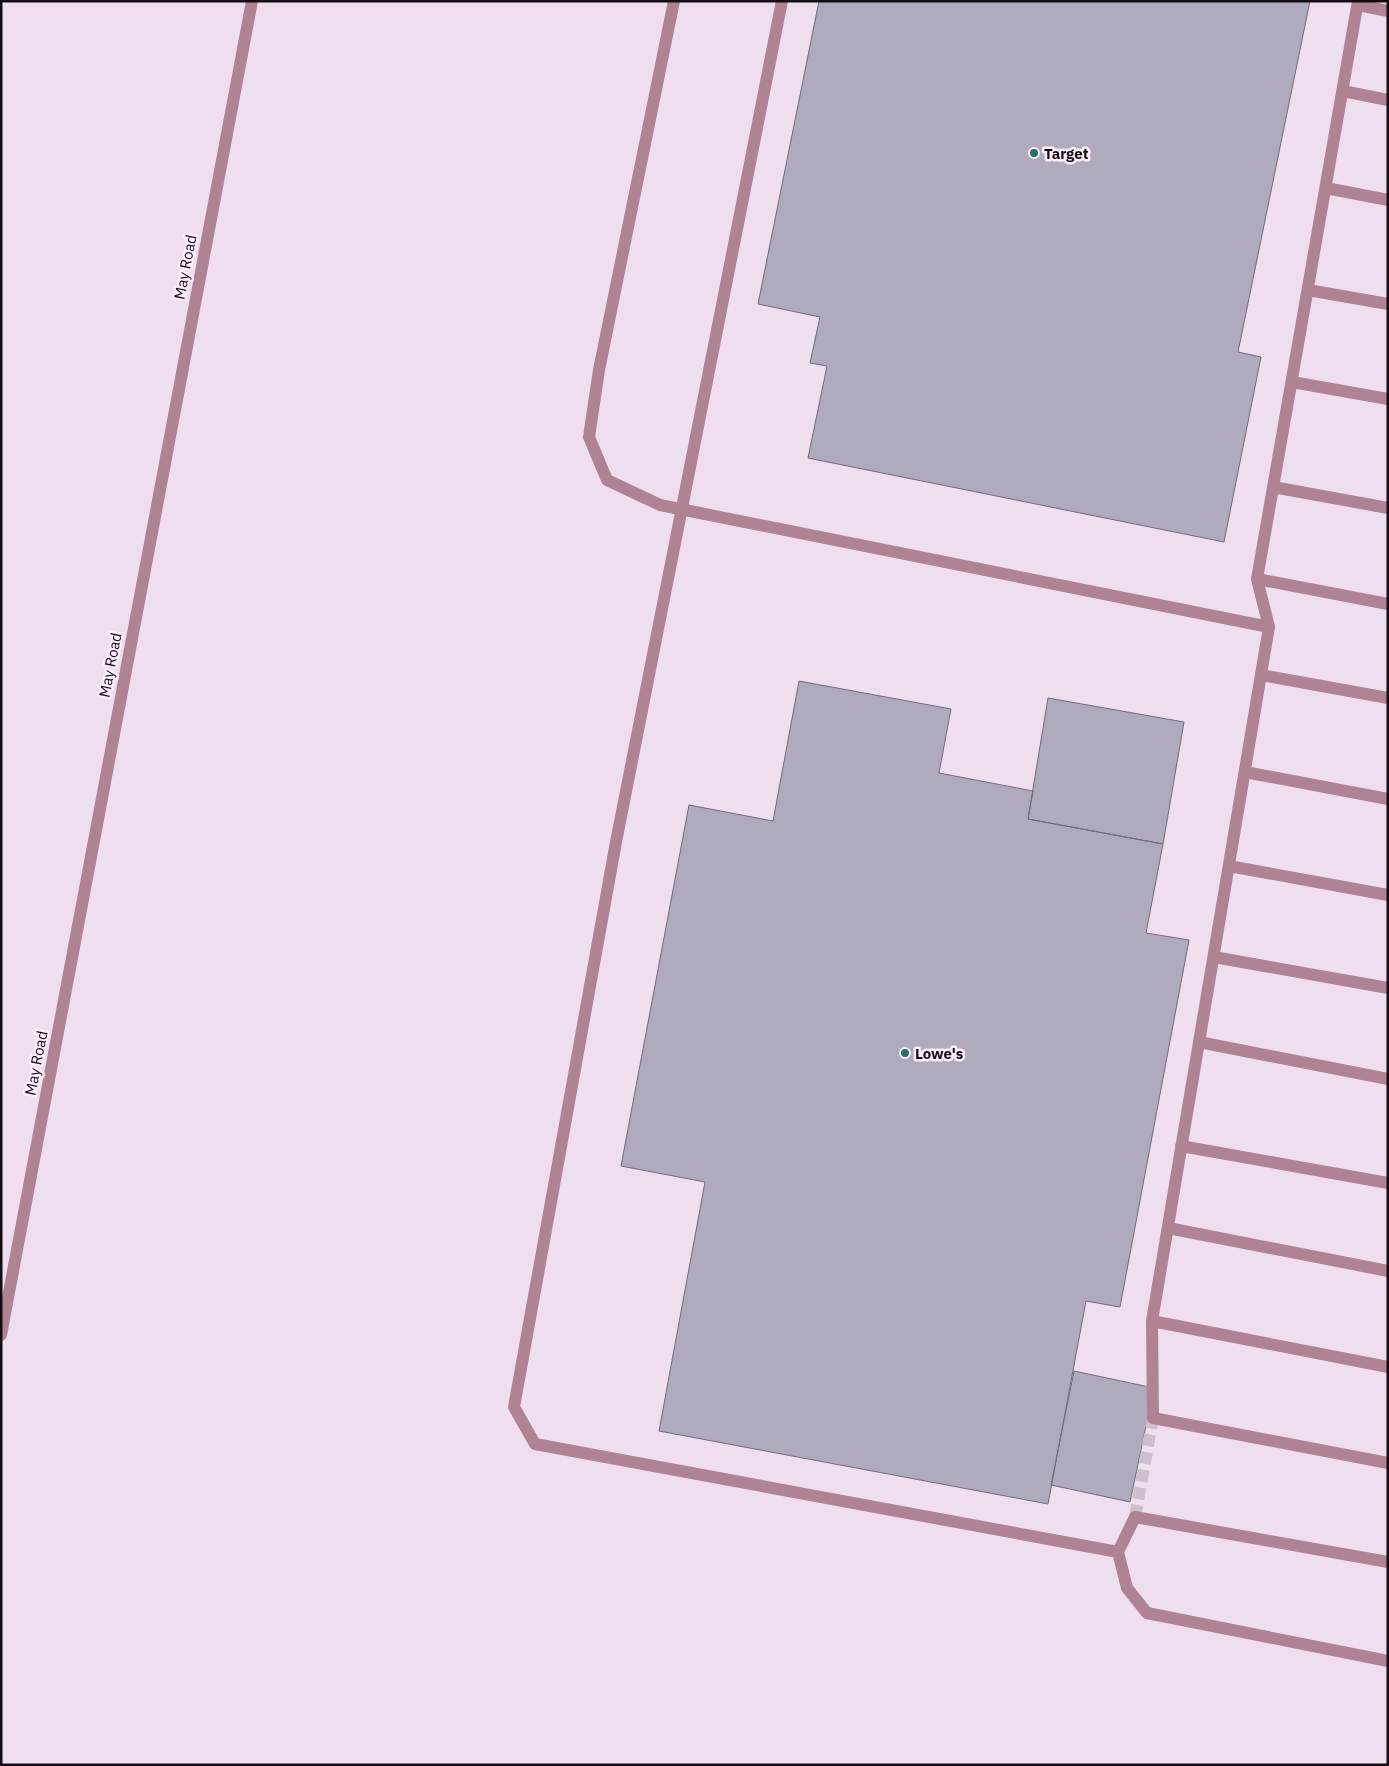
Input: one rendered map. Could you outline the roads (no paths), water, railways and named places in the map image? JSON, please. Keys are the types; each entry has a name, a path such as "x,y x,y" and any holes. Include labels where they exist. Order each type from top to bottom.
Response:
{"street":[{"name":"May Road","path":"1,1335 252,1"},
{"path":"674,1 599,370 589,437 607,480 660,505 1269,627"},
{"path":"782,1 616,842 514,1407 535,1444 1118,1552"},
{"path":"1388,11 1358,3 1257,579 1269,627 1152,1321 1153,1418 1388,1463"},
{"path":"1343,91 1388,100"},
{"path":"1326,188 1388,200"},
{"path":"1308,290 1388,304"},
{"path":"1292,382 1388,399"},
{"path":"1274,486 1388,508"},
{"path":"1257,579 1388,604"},
{"path":"1261,676 1388,698"},
{"path":"1245,772 1388,799"},
{"path":"1229,866 1388,895"},
{"path":"1214,957 1388,988"},
{"path":"1199,1042 1388,1079"},
{"path":"1181,1146 1388,1183"},
{"path":"1168,1228 1388,1271"},
{"path":"1152,1321 1388,1367"},
{"path":"1388,1562 1135,1516 1118,1552 1127,1588 1147,1613 1388,1661"}],"tunnel":[{"path":"1135,1517 1153,1418"}],"place":[{"name":"Target","path":"1034,153"},
{"name":"Lowe's","path":"905,1053"}]}
